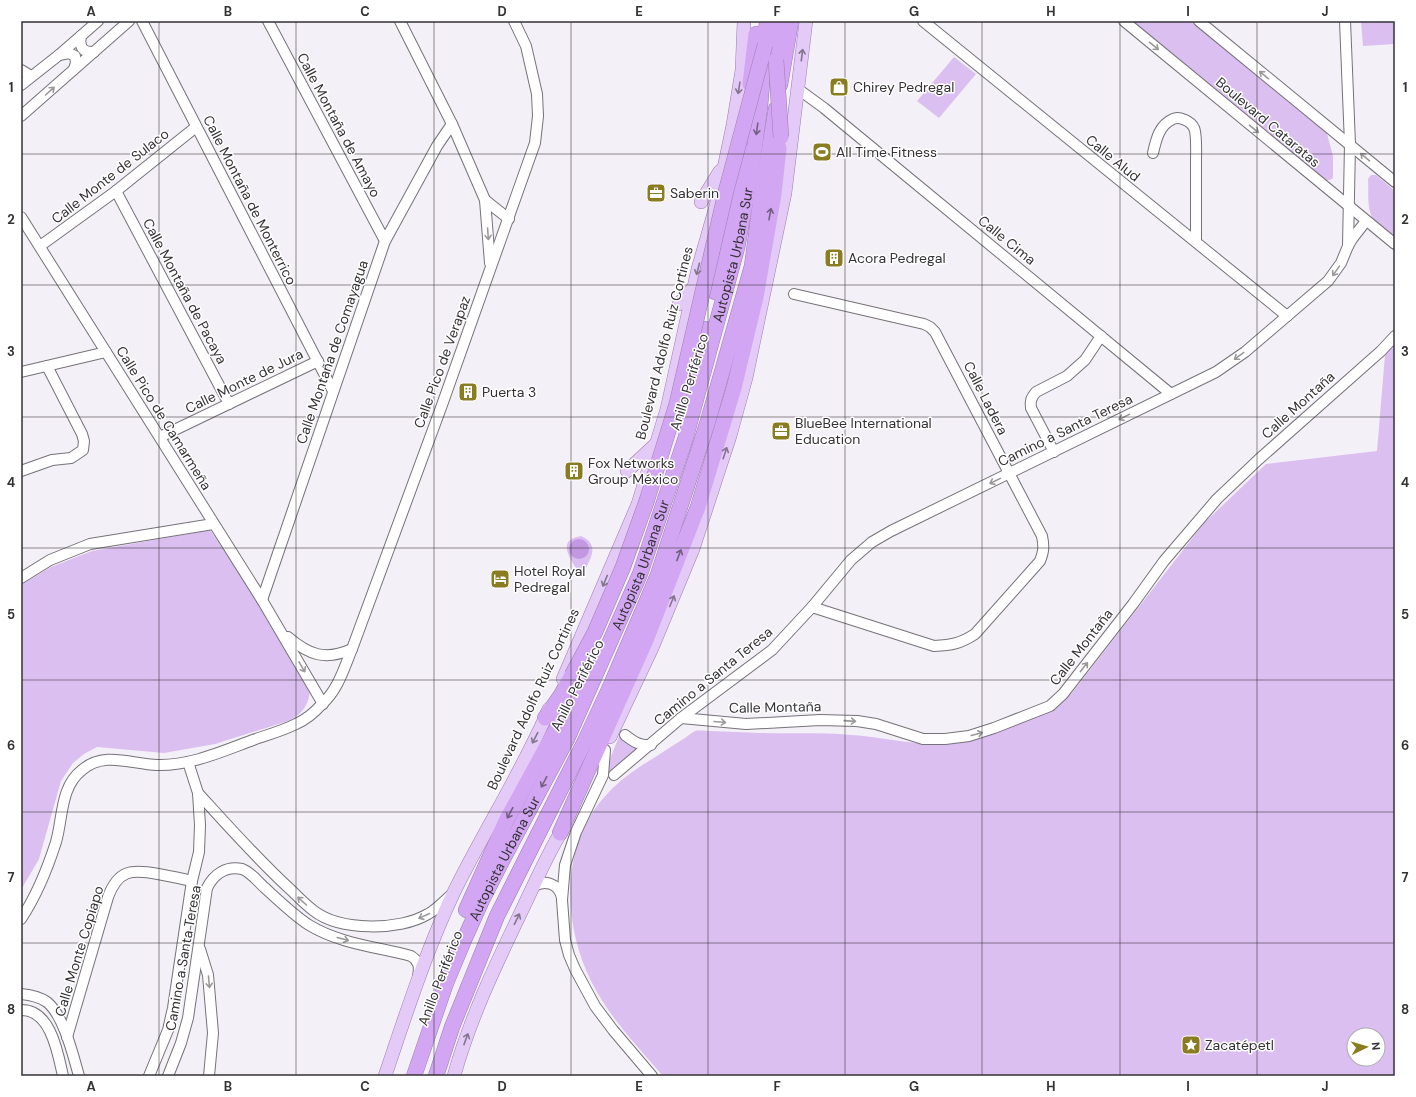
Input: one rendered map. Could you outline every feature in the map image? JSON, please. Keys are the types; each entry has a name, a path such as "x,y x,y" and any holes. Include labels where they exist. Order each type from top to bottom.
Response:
{"highway":[{"name":"Anillo Periférico","path":"404,1076 428,1005 460,924 503,828 578,689 599,646 661,475 714,298 736,199 758,21"},
{"name":"Autopista Urbana Sur","path":"414,1076 446,983 482,900 567,739 640,574 685,440 737,248 752,165 760,107 767,21"},
{"name":"Autopista Urbana Sur","path":"428,1076 453,1002 488,915 554,789 647,583 691,454 743,271 764,155 780,21"},
{"name":"Anillo Periférico","path":"436,1076 452,1027 497,916 585,741 611,685 658,575 708,421 752,266 761,199 792,21"},
{"path":"545,718 561,696 595,632 623,567 646,500 677,402 726,191 765,45"},
{"path":"560,833 646,640 695,514 734,388 756,297 781,137 776,60"},
{"path":"599,646 638,504"}],"main road":[{"path":"738,21 742,70"},
{"name":"Boulevard Adolfo Ruiz Cortines","path":"384,1076 418,978 454,892 545,718 638,504 667,409 694,286 716,206 733,125 742,70 744,21"},
{"path":"454,1076 465,1042 503,949 546,858 580,802 652,648 693,549 730,436 746,378 784,201 806,21"},
{"path":"701,202 725,163"},
{"path":"679,304 694,286"},
{"path":"627,471 656,443"}],"street":[{"path":"21,85 59,55 98,21"},
{"path":"21,116 128,21"},
{"name":"Calle Montaña de Monterrico","path":"142,21 333,391"},
{"name":"Calle Montaña de Amayo","path":"268,21 385,242"},
{"path":"400,21 452,124 485,200 491,268"},
{"name":"Calle Pico de Verapaz","path":"21,919 27,910 51,857 56,841 66,793 72,780 82,770 93,763 105,759 157,765 188,762 296,724 312,714 332,693 352,649 442,405 535,143 538,116 537,94 526,46 514,21"},
{"name":"Calle Alud","path":"922,21 1287,316"},
{"name":"Boulevard Cataratas","path":"1124,21 1395,244"},
{"path":"1199,21 1395,182"},
{"name":"Camino a Santa Teresa","path":"614,776 681,718 772,650 812,607 851,560 872,542 891,531 1201,380 1230,363 1328,281 1341,263 1348,246 1350,144 1345,21"},
{"path":"81,36 81,47 89,52 94,52"},
{"path":"59,55 69,53 75,56 76,63 74,69"},
{"path":"21,70 31,76"},
{"name":"Calle Cima","path":"798,89 824,108 1171,394"},
{"path":"1153,152 1157,137 1162,128 1173,119 1181,119 1190,123 1194,128 1196,151 1196,242"},
{"name":"Calle Montaña de Comayagua","path":"262,600 385,242 437,146 452,124"},
{"name":"Calle Monte de Sulaco","path":"40,246 116,191 196,127"},
{"name":"Calle Montaña de Pacaya","path":"116,191 229,404"},
{"path":"485,200 509,219"},
{"name":"Calle Pico de Camarmeña","path":"21,217 283,633 323,704"},
{"path":"1348,246 1366,220"},
{"name":"Calle Ladera","path":"794,294 924,324 930,327 938,336 1042,536 1044,545 1044,552 1040,561 975,634 962,642 948,646 934,646 812,607"},
{"path":"1054,452 1031,408 1030,402 1032,396 1036,392 1067,376 1085,360 1101,336"},
{"name":"Calle Montaña","path":"681,718 746,724 820,720 857,721 876,724 923,739 945,739 982,733 1050,706 1063,694 1133,604 1164,561 1208,509 1253,464 1381,351 1395,336"},
{"path":"21,372 106,352"},
{"name":"Calle Monte de Jura","path":"160,437 318,361"},
{"path":"21,471 52,460 71,458 83,450 84,441 82,434 47,366"},
{"path":"21,578 50,560 90,544 213,524"},
{"name":"Calle Pico de Camarmeña","path":"283,633 302,648 314,654 333,655 352,649"},
{"path":"626,735 634,742 639,744 651,745"},
{"path":"604,750 603,775 576,832 568,854 563,876 562,900 565,940 575,969 595,1006 604,1019 652,1076"},
{"name":"Camino a Santa Teresa","path":"150,1076 168,1030 173,1008 192,881 199,852 200,825 198,793 188,762"},
{"name":"Camino a Santa Teresa","path":"198,793 278,878 314,912 329,919 350,925 380,926 407,923 428,914 454,892"},
{"name":"Camino a Santa Teresa","path":"168,1076 185,1030 207,888 210,882 218,874 228,869 241,869 247,871 308,924 320,931 333,937 411,956 418,962 418,978"},
{"name":"Calle Monte Copiapo","path":"67,1037 108,897 117,881 126,874 136,871 192,881"},
{"path":"265,888 278,878"},
{"path":"533,887 541,883 551,884 560,892 562,900"},
{"path":"199,945 208,975 213,1033 209,1076"},
{"path":"21,994 33,995 47,1002 57,1013 67,1037 79,1076"},
{"path":"21,1010 35,1013 48,1027 53,1038 63,1076"}],"shaded area":[{"path":"1133,21 1192,21 1326,130 1333,156 1333,178 1330,180 1325,180"},
{"path":"1361,21 1395,21 1395,44 1363,46"},
{"path":"954,57 976,74 939,118 917,101"},
{"path":"1371,175 1376,175 1395,191 1395,238 1377,224 1372,218 1368,195 1368,179"},
{"path":"1395,344 1395,1076 663,1076 624,1031 606,1007 591,981 581,958 571,909 571,884 574,859 581,835 592,813 608,793 625,777 695,731 839,734 931,744 959,742 987,736 1040,716 1058,705 1072,693 1204,523 1266,464 1377,451 1385,355"},
{"path":"210,530 258,601 310,690 305,708 291,720 215,744 164,753 97,747 84,754 73,763 61,781 39,859 21,890 21,585 51,567 92,551"},
{"path":"581,536 591,544 592,548 591,558 582,575 579,573 567,551 569,542 573,538"},
{"path":"575,539 583,539 589,545 589,553 583,559 575,559 569,553 569,545"},
{"path":"620,734 628,744 639,748 611,772 607,771 607,766"}],"place":[{"name":"Chirey Pedregal","path":"839,87"},
{"name":"All Time Fitness","path":"822,152"},
{"name":"Saberin","path":"656,193"},
{"name":"Acora Pedregal","path":"834,258"},
{"name":"Puerta 3","path":"468,392"},
{"name":"BlueBee International Education","path":"781,431"},
{"name":"Fox Networks Group México","path":"574,471"},
{"name":"Hotel Royal Pedregal","path":"500,579"},
{"name":"Zacatépetl","path":"1191,1045"}]}
